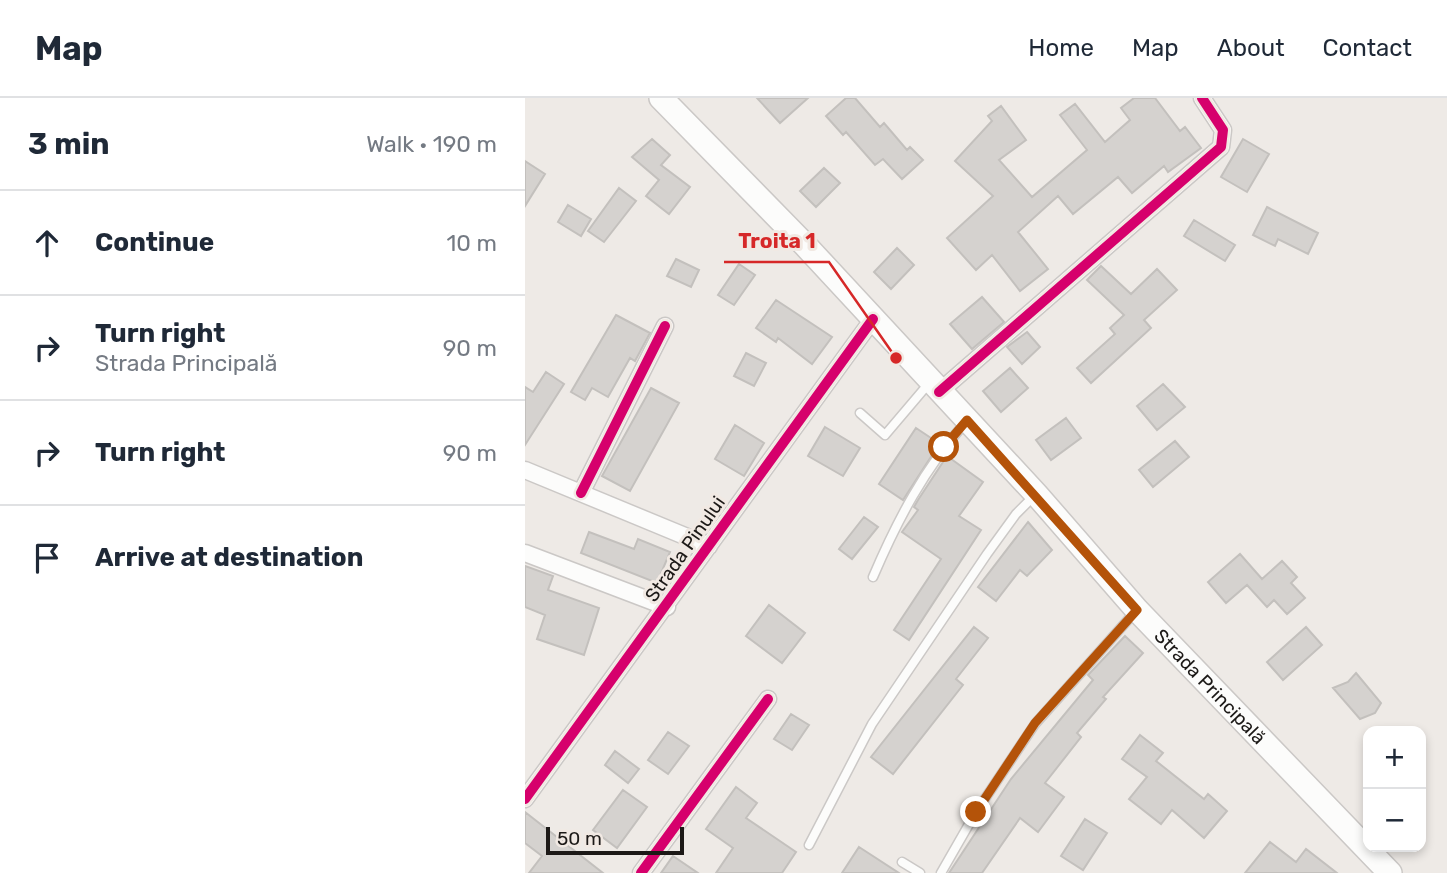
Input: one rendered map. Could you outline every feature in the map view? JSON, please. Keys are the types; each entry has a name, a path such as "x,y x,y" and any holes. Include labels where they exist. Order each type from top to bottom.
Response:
{"main road":[{"name":"Strada Principală","path":"661,98 1036,494 1137,610 1390,873"}],"street":[{"path":"935,387 1221,147 1223,130 1202,98"},
{"name":"Strada Pinului","path":"525,799 667,607 873,319"},
{"path":"581,493 665,326"},
{"path":"525,470 709,546"},
{"path":"525,553 667,607"},
{"path":"641,873 768,699"}],"lane":[{"path":"860,413 885,435 935,387"},
{"path":"873,577 900,516 944,447 967,420"},
{"path":"809,845 872,724 1016,514 1036,494"},
{"path":"941,873 976,812 1035,723 1137,610"},
{"path":"902,862 920,873"}],"building":[{"path":"757,98 808,98 780,123"},
{"path":"846,98 855,98 880,127 884,123 907,150 910,147 923,160 902,179 883,159 875,165 846,132 843,135 826,116"},
{"path":"1134,98 1155,98 1180,131 1185,127 1201,148 1168,172 1164,166 1132,193 1118,177 1073,214 1058,196 1018,232 1048,269 1020,291 992,255 976,270 947,238 993,196 955,161 992,121 988,116 1001,106 1026,140 999,160 1032,197 1087,150 1060,115 1075,104 1105,142 1130,120 1121,108"},
{"path":"652,139 670,155 661,165 690,187 669,214 646,196 659,180 632,157"},
{"path":"1243,139 1269,154 1247,192 1221,177"},
{"path":"525,161 545,174 525,206"},
{"path":"824,168 840,183 816,207 800,191"},
{"path":"619,188 636,201 604,242 588,231"},
{"path":"568,205 591,219 581,236 558,222"},
{"path":"1267,207 1318,233 1308,254 1278,239 1275,246 1253,235"},
{"path":"1194,220 1235,245 1225,261 1184,236"},
{"path":"897,248 914,265 891,289 874,272"},
{"path":"676,259 699,270 691,287 667,276"},
{"path":"739,264 755,275 734,305 718,295"},
{"path":"1101,266 1131,294 1157,269 1177,290 1144,320 1151,328 1091,383 1077,368 1115,334 1110,328 1124,315 1087,280"},
{"path":"982,297 1004,322 972,349 950,324"},
{"path":"776,300 832,337 812,364 778,338 776,342 756,328"},
{"path":"616,315 650,333 635,361 630,358 608,397 592,388 585,400 571,392"},
{"path":"1027,332 1040,347 1022,364 1007,347"},
{"path":"746,353 766,363 754,386 734,376"},
{"path":"1010,368 1028,388 1001,412 983,391"},
{"path":"546,372 564,384 525,445 525,387 533,392"},
{"path":"1163,384 1185,407 1157,430 1137,406"},
{"path":"651,388 679,403 630,491 602,476"},
{"path":"1066,418 1081,438 1051,460 1036,440"},
{"path":"735,425 764,443 744,476 715,459"},
{"path":"825,427 860,448 843,476 808,456"},
{"path":"916,428 937,442 934,447 936,449 903,500 879,484"},
{"path":"1175,441 1189,457 1153,487 1139,470"},
{"path":"947,456 983,482 959,516 981,530 909,640 894,630 941,559 902,532 918,510 914,507"},
{"path":"864,517 878,527 852,559 839,549"},
{"path":"1028,522 1052,550 1027,576 1020,570 996,601 978,587"},
{"path":"589,532 634,549 638,539 670,552 657,583 581,553"},
{"path":"1240,554 1262,579 1282,561 1297,577 1291,583 1305,598 1287,614 1274,600 1267,607 1247,585 1226,603 1208,582"},
{"path":"525,566 553,576 548,590 599,608 584,655 537,639 545,615 525,607"},
{"path":"769,605 805,633 782,663 746,636"},
{"path":"974,627 988,638 956,679 963,685 893,774 871,757"},
{"path":"1306,627 1322,645 1283,680 1267,662"},
{"path":"1125,636 1143,653 1103,697 1106,699 1077,733 1081,737 1045,783 1064,797 1038,832 1020,818 982,873 949,873 1011,779 1093,680 1088,675"},
{"path":"1356,673 1381,703 1375,713 1360,719 1333,688 1348,682"},
{"path":"791,714 809,725 792,750 774,739"},
{"path":"668,732 689,746 668,774 648,760"},
{"path":"1140,735 1163,753 1156,761 1204,799 1208,794 1227,811 1204,838 1172,810 1161,824 1129,799 1147,777 1122,759"},
{"path":"615,751 639,769 628,783 605,765"},
{"path":"736,787 757,803 746,818 796,852 782,873 716,873 733,848 706,829"},
{"path":"623,790 647,807 617,848 593,830"},
{"path":"525,812 603,873 529,873 542,856 525,843"},
{"path":"1085,819 1107,833 1083,870 1061,856"},
{"path":"1270,842 1296,862 1306,849 1337,873 1245,873"},
{"path":"859,847 899,873 842,873"},
{"path":"673,856 698,873 661,873"}],"cycle path":[{"path":"939,392 1221,147 1223,130 1202,98"},
{"path":"525,799 873,319"},
{"path":"581,493 665,326"},
{"path":"641,873 768,699"}],"place":[{"name":"Troita 1","path":"896,358"}],"route":[{"path":"944,447 967,420 1137,610 1035,723 976,812"}]}
